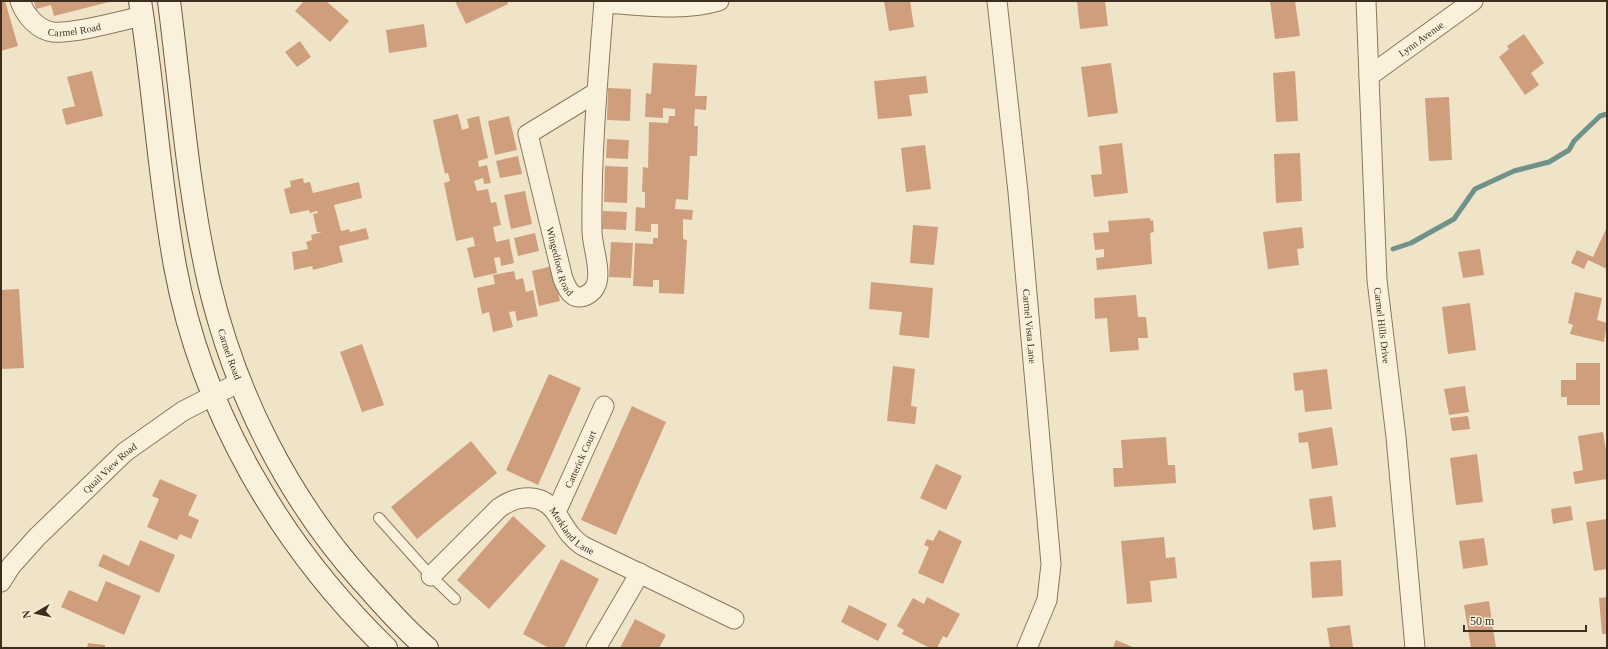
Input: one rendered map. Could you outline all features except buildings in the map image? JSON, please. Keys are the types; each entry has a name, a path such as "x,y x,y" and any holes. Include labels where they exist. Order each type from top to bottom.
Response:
{"main road":[{"name":"Carmel Road","path":"169,1 201,245 217,314 240,382 256,420 277,461 325,536 386,608 427,648"},
{"name":"Carmel Road","path":"141,8 166,208 176,268 198,354 213,394 252,477 297,547 347,608 386,648"}],"street":[{"name":"Carmel Road","path":"20,1 29,17 39,26 52,32 68,31 141,8"},
{"path":"604,2 667,7 699,5 719,1"},
{"name":"Carmel Vista Lane","path":"997,1 1018,184 1051,564 1047,600 1027,648"},
{"name":"Carmel Hills Drive","path":"1366,1 1377,280 1396,437 1416,648"},
{"name":"Lynn Avenue","path":"1369,76 1473,1"},
{"name":"Wingedfoot Road","path":"597,92 528,134 563,279 568,291 574,296 582,297 590,294 596,284 595,255 592,239 591,184 604,2"},
{"name":"Quail View Road","path":"1,582 11,566 37,537 125,452 183,411 213,394 240,382"},
{"name":"Catterick Court","path":"556,512 604,406"},
{"name":"Merkland Lane","path":"431,576 499,508 509,500 522,497 534,498 546,503 556,512 564,528 576,541 734,619"},
{"path":"596,648 640,573"}],"lane":[{"path":"379,518 431,576 455,599"}],"waterway":[{"path":"1393,249 1411,243 1454,219 1475,189 1514,171 1549,162 1569,150 1574,141 1600,116 1607,114"}]}
